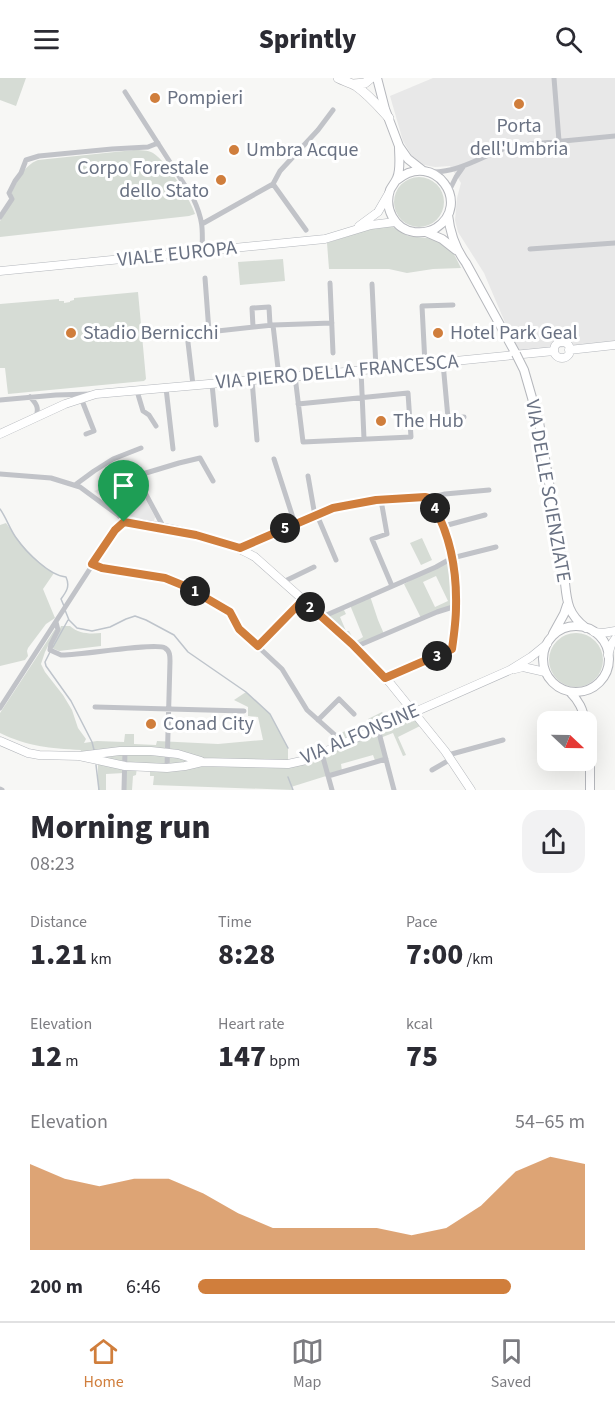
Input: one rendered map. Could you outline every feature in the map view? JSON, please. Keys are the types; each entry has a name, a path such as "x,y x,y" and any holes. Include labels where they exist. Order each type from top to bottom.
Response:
{"highway":[{"path":"338,78 354,84 372,99 388,118"},
{"path":"354,84 365,83 371,78"}],"main road":[{"path":"377,78 388,118 399,146 408,159 441,179 449,191 448,214 439,226 418,233 402,228 395,222 390,213 389,192 397,180 408,172 426,171"},
{"path":"397,180 399,146"},
{"name":"VIALE EUROPA","path":"353,231 374,215 389,192"},
{"name":"VIA DELLE SCIENZIATE","path":"448,214 450,232 458,252 506,334 524,370 539,422 567,605 549,641"},
{"name":"VIALE EUROPA","path":"0,271 325,239 378,224 395,222"},
{"name":"VIA DELLE SCIENZIATE","path":"426,232 442,239 458,252"},
{"name":"VIA PIERO DELLA FRANCESCA","path":"0,434 81,398 96,394 554,351 561,358 567,356 569,350 615,345"},
{"path":"124,522 196,535 240,548 255,557 355,646 385,678 450,757 471,790"},
{"name":"VIA DELLE SCIENZIATE","path":"567,605 574,617 592,631"},
{"path":"615,631 603,633 579,627 562,629 549,641 543,660 545,672 557,687 570,692 581,692 591,688 605,674 608,655 615,639"},
{"path":"592,631 602,640 608,655"},
{"name":"VIA ALFONSINE","path":"79,756 124,766 167,768 202,762 288,764 306,760 510,670 531,657 549,641"},
{"name":"VIA ALFONSINE","path":"510,670 524,667 545,672"},
{"path":"583,711 591,688"},
{"path":"570,692 578,700 583,711"},
{"name":"VIA ALFONSINE","path":"0,741 28,753 39,755 79,756 125,751 168,752 202,762"},
{"path":"590,771 590,790"}],"street":[{"path":"554,78 559,141"},
{"path":"125,92 193,198 202,224 202,252"},
{"path":"202,224 273,184 280,171 333,110"},
{"path":"426,171 445,171 464,167 498,150 512,146 615,136"},
{"path":"0,217 12,199 9,193 26,160 39,156 112,148 148,147 158,143"},
{"path":"449,191 464,167"},
{"path":"273,184 306,230"},
{"path":"530,249 615,243"},
{"path":"205,279 209,332"},
{"path":"330,283 333,353"},
{"path":"372,284 376,369"},
{"path":"425,364 422,306 453,305"},
{"path":"253,327 252,308 269,307 279,377"},
{"path":"163,337 272,325 332,323"},
{"path":"187,334 193,385"},
{"path":"443,363 448,418 464,417"},
{"path":"361,370 364,439"},
{"path":"295,376 298,404 303,442 411,437 408,393 298,404"},
{"path":"252,380 257,440"},
{"path":"212,384 216,425"},
{"path":"166,388 173,449"},
{"path":"137,391 143,411 149,415 156,426"},
{"path":"0,400 96,394"},
{"path":"30,398 38,405 36,417"},
{"path":"81,398 94,431 86,434"},
{"path":"75,485 113,459 141,448"},
{"path":"165,529 136,476 200,458 213,481"},
{"path":"274,459 295,524"},
{"path":"0,474 51,478 75,485 111,509 124,522 115,530 92,564 0,708"},
{"path":"308,476 316,515 336,560"},
{"path":"240,548 333,508 381,500 429,498 445,494 489,490"},
{"path":"385,678 452,649 456,606 452,558 444,526 429,498"},
{"path":"381,500 387,534 372,539 392,586"},
{"path":"444,526 485,515"},
{"path":"322,617 452,558 496,546"},
{"path":"92,564 102,568 165,578 187,587 230,612 239,629 282,669 307,710 345,744"},
{"path":"283,582 314,567"},
{"path":"258,646 303,600"},
{"path":"355,646 456,606"},
{"path":"56,622 58,630 50,650 61,655 158,647 167,650 170,654 167,768"},
{"path":"318,720 339,699 354,714"},
{"path":"95,707 243,711"},
{"path":"378,729 394,790"},
{"path":"432,770 450,757 503,740"},
{"path":"124,790 125,751"},
{"path":"322,754 332,790"},
{"path":"328,776 386,759"}],"shaded area":[{"path":"0,78 26,78 16,106 0,100"},
{"path":"433,78 615,78 615,341 518,353 484,273 458,232 455,220 461,183 450,166 435,167 415,161 403,141 390,96"},
{"path":"134,150 149,151 165,164 195,214 0,237 0,221 14,199 11,194 28,166 38,160"},
{"path":"424,177 437,184 443,192 443,212 437,220 429,226 414,227 401,220 395,212 394,197 401,184 409,178"},
{"path":"388,226 408,236 436,239 453,252 461,268 407,273 389,269 329,269 327,243"},
{"path":"283,259 285,281 240,285 238,262"},
{"name":"Stadio Bernicchi","path":"138,292 146,379 144,381 8,394 5,368 0,368 0,304 59,299 64,303 74,298"},
{"path":"133,476 155,517 154,521 127,515 94,491"},
{"path":"6,523 27,551 54,573 43,589 55,618 46,624 28,648 28,656 25,660 0,666 0,525"},
{"path":"422,538 432,560 421,565 410,543"},
{"path":"452,558 456,606 421,618 404,584","holes":["436,576 448,601 435,607 423,582"]},
{"path":"370,596 384,634 355,647 322,617 343,608 346,614 340,617 346,631 349,631 355,642 363,637 350,605"},
{"path":"61,626 70,626 85,633 101,633 101,646 59,651 52,648"},
{"path":"55,629 41,664 72,710 78,728 86,739 84,743 124,742 125,734 134,734 134,744 156,745 157,741 218,744 263,740 258,717 248,716 248,707 234,700 246,692 270,714 288,748 288,763 413,712 424,724 398,737 406,755 403,756 393,733 380,738 386,759 376,763 373,755 341,764 342,771 291,787 293,790 153,785 154,776 150,776 150,767 137,767 136,775 133,776 132,790 124,790 124,773 106,774 106,790 98,790 98,760 79,756 81,750 39,746 0,733 0,713"},
{"path":"576,633 586,635 595,641 601,650 603,660 601,670 595,679 586,685 576,687 566,685 557,679 551,670 549,660 551,650 557,641 566,635"},
{"path":"382,712 387,719 343,741 341,733 355,726 357,729 369,723 368,719"}],"waterway":[{"path":"0,509 26,550 46,568 66,577 67,588 61,599 64,606"},
{"path":"65,610 69,620 77,628 92,631 110,627 135,616 174,635 188,652 246,692 270,714 288,748"},
{"path":"53,647 68,620"},
{"path":"50,652 45,662 46,666 71,701 94,750"},
{"path":"96,765 99,790"},
{"path":"288,777 293,790"}],"place":[{"name":"Pompieri","path":"155,98"},
{"name":"Porta dell'Umbria","path":"519,104"},
{"name":"Umbra Acque","path":"234,150"},
{"name":"Corpo Forestale dello Stato","path":"221,180"},
{"name":"Stadio Bernicchi","path":"71,333"},
{"name":"Hotel Park Geal","path":"438,333"},
{"name":"The Hub","path":"381,421"},
{"name":"Conad City","path":"151,724"}],"route":[{"path":"429,498 444,526 454,570 456,606 452,649 385,678 352,644 303,600 258,646 239,629 230,612 187,587 165,578 102,568 92,564 118,526 124,522 196,535 240,548 333,508 376,500 429,498"}]}
